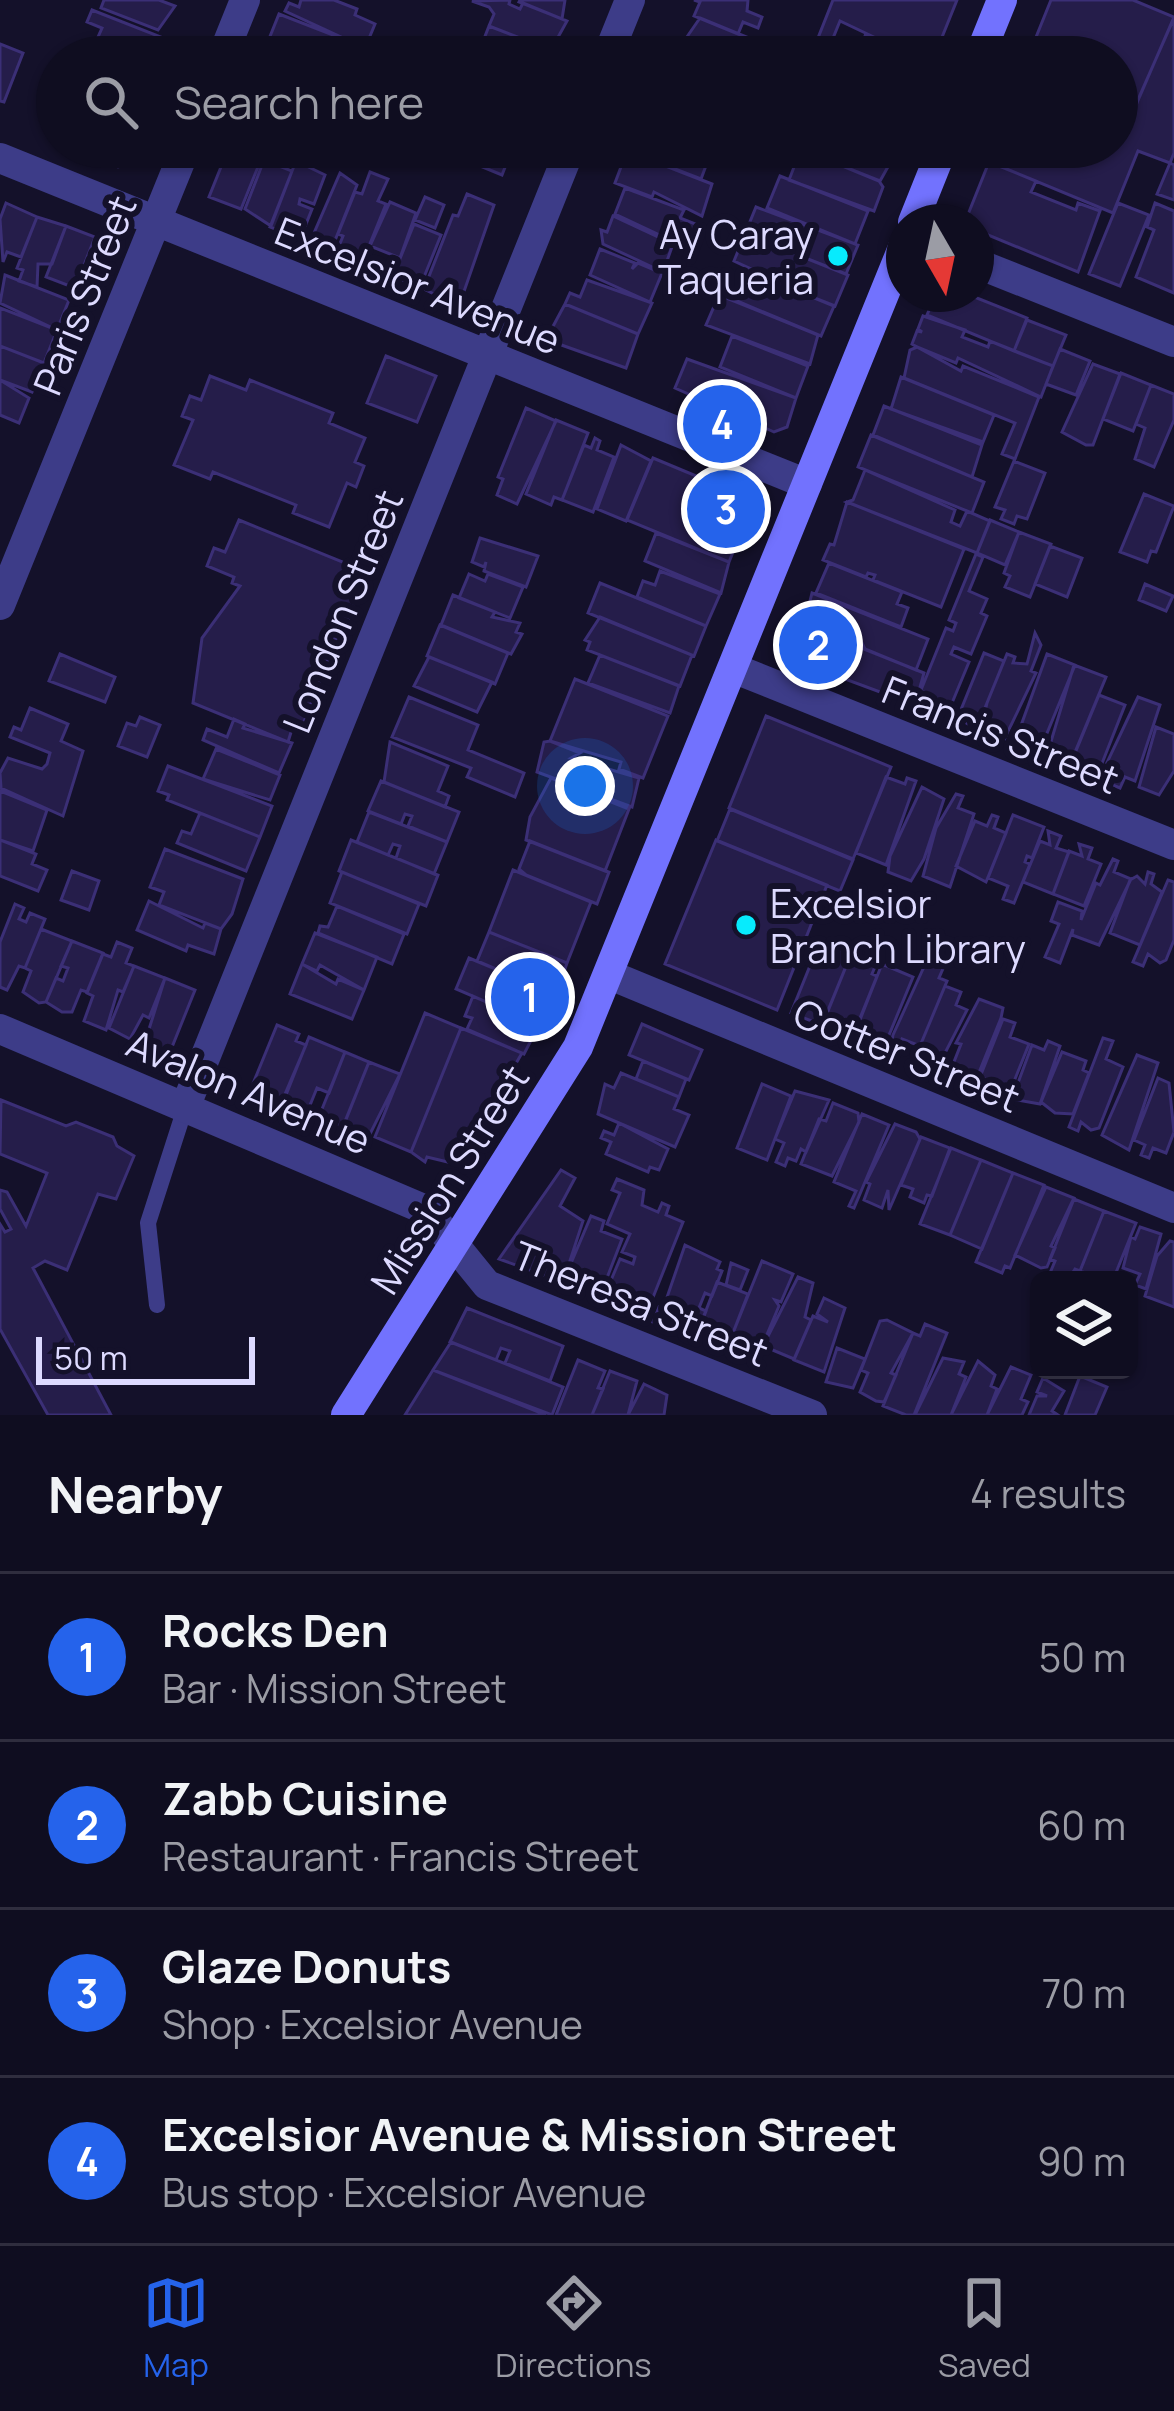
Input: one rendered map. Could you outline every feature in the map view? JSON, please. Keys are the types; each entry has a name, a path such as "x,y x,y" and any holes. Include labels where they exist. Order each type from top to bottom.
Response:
{"main road":[{"path":"987,36 1002,0"},
{"path":"920,204 935,168"},
{"name":"Mission Street","path":"346,1415 578,1047 886,289"}],"street":[{"path":"230,36 245,0"},
{"path":"616,36 630,0"},
{"name":"Excelsior Avenue","path":"0,158 807,484"},
{"name":"Paris Street","path":"0,605 177,168"},
{"name":"London Street","path":"186,1105 563,168"},
{"path":"994,270 1174,342"},
{"name":"Francis Street","path":"733,668 1174,845"},
{"name":"Cotter Street","path":"610,974 1174,1208"},
{"name":"Avalon Avenue","path":"0,1029 426,1210 454,1245"},
{"name":"Theresa Street","path":"454,1245 487,1285 812,1415"}],"lane":[{"path":"157,1305 148,1223 186,1105"}],"building":[{"path":"104,0 159,0 175,6 158,30 101,8"},
{"path":"301,0 334,0 357,9 355,15 375,24 370,36 339,36 285,11 289,3 299,7"},
{"path":"510,0 509,4 520,9 523,3 567,21 559,36 515,36 489,26 494,14 472,1"},
{"path":"520,0 565,0 562,19 519,2"},
{"path":"694,0 748,0 747,11 762,17 758,28 743,22 738,34 694,16 700,2"},
{"path":"833,0 957,0 942,36 872,36 840,21 834,36 819,36"},
{"path":"1051,0 1133,0 1174,17 1138,100 1138,36 1036,36"},
{"path":"92,10 158,36 98,36 102,28 87,22"},
{"path":"279,14 336,36 270,36"},
{"path":"700,18 744,36 688,36"},
{"path":"1174,18 1174,153 1170,163 1138,151 1138,99"},
{"path":"489,26 515,36 485,36"},
{"path":"0,44 23,53 4,102 0,101"},
{"path":"1170,163 1174,165 1174,200 1157,194"},
{"path":"221,168 258,168 241,209 209,197"},
{"path":"261,168 292,171 271,226 245,209"},
{"path":"293,168 310,168 325,175 314,204 300,199 299,204 312,209 300,239 270,227"},
{"path":"621,168 671,168 712,184 702,216 654,192 652,197 615,183"},
{"path":"673,168 705,168 701,179"},
{"path":"794,168 847,168 883,187 874,211 789,180"},
{"path":"848,168 887,168 880,181"},
{"path":"987,168 1004,168 1036,181 1031,192 1076,210 1078,203 1100,211 1078,272 994,237 994,204 972,204"},
{"path":"1004,168 1131,168 1113,213"},
{"path":"370,172 388,179 378,201 386,204 363,261 337,251 343,236 338,234 355,192 362,194"},
{"path":"340,173 357,185 332,248 311,240"},
{"path":"780,176 868,211 855,244 767,208"},
{"path":"625,188 684,210 680,218 698,225 692,238 685,235 681,245 615,214"},
{"path":"467,194 494,205 460,303 454,304 424,289 453,215 458,216"},
{"path":"425,197 444,205 435,228 415,220"},
{"path":"390,202 416,213 400,258 370,246"},
{"path":"6,203 37,217 21,257 7,252 3,262 0,219"},
{"path":"1118,203 1149,215 1120,286 1089,274"},
{"path":"1155,203 1174,211 1174,293 1136,277 1154,230 1147,227"},
{"path":"756,207 858,245 846,274 745,234"},
{"path":"613,216 673,244 663,272 603,244 601,230 607,232"},
{"path":"37,217 66,226 52,264 38,264 37,287 19,281 23,270 17,268"},
{"path":"414,224 441,235 420,287 393,276"},
{"path":"66,226 95,237 75,288 46,277"},
{"path":"745,234 848,275 835,306 807,295 809,290 796,284 794,289 734,261"},
{"path":"600,249 635,263 632,269 638,263 662,273 650,302 590,275"},
{"path":"748,271 834,306 821,336 737,301"},
{"path":"5,275 69,300 57,330 0,303"},
{"path":"587,280 652,303 638,334 565,304 570,293 580,297"},
{"path":"719,295 818,335 810,364 706,325"},
{"path":"565,304 638,334 626,368 553,342 550,332"},
{"path":"994,305 1027,318 1014,351 927,315 994,312"},
{"path":"0,308 57,330 44,363 0,346"},
{"path":"923,316 965,330 962,337 988,347 990,341 1053,366 1041,397 958,358 956,363 912,344 917,331 922,332 918,329"},
{"path":"1027,320 1066,335 1053,366 1014,351"},
{"path":"732,336 808,366 796,398 720,367"},
{"path":"0,346 44,363 32,392 0,380"},
{"path":"917,347 961,371 963,366 1039,397 1015,459 1002,454 1015,423 904,378 910,350"},
{"path":"1060,349 1090,361 1076,395 1046,384"},
{"path":"386,356 436,376 417,422 367,403"},
{"path":"687,359 796,398 787,427 774,432 675,388"},
{"path":"1093,364 1120,374 1093,445 1086,445 1062,432"},
{"path":"1121,373 1151,385 1133,431 1103,419"},
{"path":"210,376 246,390 250,380 333,413 329,423 365,438 355,462 364,466 356,487 347,483 329,527 293,513 296,505 213,472 210,479 174,465 193,420 182,416 190,396 201,400"},
{"path":"901,377 994,415 983,442 891,409"},
{"path":"0,380 29,398 19,423 0,415"},
{"path":"1151,385 1174,394 1174,420 1154,467 1135,459 1145,428 1136,424"},
{"path":"884,406 982,445 972,477 873,435"},
{"path":"526,408 556,421 517,504 497,495 503,479 498,477"},
{"path":"556,420 588,433 562,500 554,497 551,505 526,494"},
{"path":"871,435 984,482 972,513 858,467"},
{"path":"595,438 600,441 597,450 614,457 593,512 562,500 584,445 591,448"},
{"path":"621,445 651,461 626,521 597,509"},
{"path":"653,458 754,500 729,562 627,520"},
{"path":"1014,461 1045,473 1027,519 1017,516 1014,524 1001,519 1005,510 995,507"},
{"path":"865,470 955,510 951,522 960,526 967,511 990,521 977,553 847,502 853,500"},
{"path":"1144,494 1174,506 1156,552 1151,551 1147,562 1120,552"},
{"path":"847,502 964,549 941,607 873,580 875,575 866,577 823,560 830,544 834,545"},
{"path":"239,520 365,571 346,627 336,625 331,636 336,639 300,732 292,729 288,742 193,703 202,638 240,586 232,583 234,577 207,566 214,548 225,552"},
{"path":"990,520 1019,532 1005,565 977,553"},
{"path":"1019,532 1051,544 1030,597 1005,587 1010,576 1004,573"},
{"path":"656,533 729,562 721,593 645,561"},
{"path":"480,538 538,556 526,587 484,571 486,562 484,567 472,562"},
{"path":"1050,546 1082,558 1067,597 1035,584"},
{"path":"976,554 983,557 969,591 987,599 981,613 987,616 971,654 954,647 951,654 969,662 952,703 946,704 921,690 946,628 953,631 956,623 949,620"},
{"path":"829,563 902,592 897,604 908,608 901,627 816,593"},
{"path":"660,571 720,594 706,626 637,597 643,581 655,585"},
{"path":"469,574 485,581 488,574 523,587 510,618 459,598"},
{"path":"600,583 706,626 694,656 588,613"},
{"path":"1145,584 1173,596 1166,611 1139,600"},
{"path":"812,593 928,639 916,670 865,649 857,633 855,639 841,633 839,638 804,625"},
{"path":"453,595 495,612 492,617 520,623 516,632 522,634 511,654 441,625"},
{"path":"600,617 692,655 680,686 587,650 590,642 585,640"},
{"path":"440,625 508,653 495,684 427,656"},
{"path":"804,625 924,673 915,705 791,659 790,648"},
{"path":"1035,633 1041,645 1031,671 1036,673 1003,742 996,742 980,732 987,703 1007,654 1015,657 1013,663 1027,664"},
{"path":"984,653 1004,661 976,730 958,717"},
{"path":"60,654 115,677 105,702 49,681"},
{"path":"1047,654 1075,665 1038,755 1015,742"},
{"path":"600,655 679,686 670,713 588,683"},
{"path":"429,657 492,682 477,712 414,686"},
{"path":"1074,665 1106,677 1073,757 1049,748"},
{"path":"575,679 668,716 643,778 619,769 621,762 550,741"},
{"path":"1099,695 1125,705 1097,776 1071,763"},
{"path":"409,697 478,725 468,750 524,773 515,797 467,777 471,768 392,737"},
{"path":"1138,697 1160,705 1135,781 1125,777 1120,788 1103,781 1105,776 1115,780 1117,774 1104,769"},
{"path":"30,708 68,724 61,741 83,751 63,816 1,788 0,773 8,758 42,769 47,764 50,753 10,737 14,727 21,730"},
{"path":"766,716 891,767 853,859 729,808"},
{"path":"140,717 160,725 147,757 118,746 127,723 136,726"},
{"path":"234,719 245,724 243,728 292,743 279,773 203,740 207,729 227,737"},
{"path":"1156,727 1174,734 1174,771 1159,795 1139,787"},
{"path":"390,742 448,766 438,791 449,796 445,807 384,782"},
{"path":"544,742 580,753 571,758 639,778 632,807 537,772"},
{"path":"216,749 280,775 270,800 203,779"},
{"path":"168,766 272,806 260,837 167,800 169,795 158,791"},
{"path":"886,777 905,784 907,778 916,781 886,865 856,853"},
{"path":"551,778 629,809 605,871 526,840 530,817"},
{"path":"381,781 459,812 447,842 408,826 412,816 405,814 401,824 368,811"},
{"path":"922,787 944,799 924,859 911,881 888,872 890,856"},
{"path":"0,791 47,810 33,851 0,840"},
{"path":"956,794 963,796 958,808 974,814 950,887 923,876 936,828"},
{"path":"730,809 853,860 840,891 717,841"},
{"path":"369,812 447,842 434,874 396,858 400,846 393,844 388,855 357,842"},
{"path":"200,813 260,837 246,871 177,843 182,831 191,834"},
{"path":"992,815 998,817 994,828 1006,833 986,882 956,866 975,821 987,826"},
{"path":"1013,815 1044,827 1032,858 1027,856 1025,862 1030,864 1014,903 1003,899 1008,886 988,878"},
{"path":"1048,831 1061,836 1056,848 1069,852 1053,894 1023,882 1040,841 1050,845"},
{"path":"0,840 36,854 32,864 47,870 38,891 0,876"},
{"path":"351,840 438,875 426,906 339,871"},
{"name":"Excelsior Branch Library","path":"716,840 827,885 777,1010 665,964"},
{"path":"530,841 609,872 597,904 519,869"},
{"path":"1079,844 1092,848 1088,859 1101,864 1084,906 1053,894 1069,851 1082,856"},
{"path":"165,849 243,879 232,914 221,929 159,905 164,892 150,887"},
{"path":"1113,859 1118,861 1114,872 1131,879 1099,945 1072,935 1073,929 1060,963 1045,957 1059,924 1051,921 1058,902 1082,911 1081,920 1096,883 1100,885"},
{"path":"513,870 591,902 567,963 489,932"},
{"path":"72,871 99,881 89,910 61,900"},
{"path":"342,872 419,904 407,934 330,903"},
{"path":"1148,872 1154,874 1151,884 1162,892 1140,945 1110,933 1130,880 1137,876 1145,884"},
{"path":"1168,880 1174,882 1174,940 1166,960 1160,963 1148,954 1143,966 1133,962"},
{"path":"149,901 203,928 205,923 221,929 214,954 188,945 186,951 137,930"},
{"path":"15,904 24,908 19,919 26,922 30,913 45,919 25,968 19,966 7,990 0,987 0,942"},
{"path":"337,906 404,934 392,964 318,933 320,926 328,927"},
{"path":"41,929 72,941 46,1002 39,1003 23,992 31,971 25,968"},
{"path":"489,932 567,963 558,991 553,993 477,961"},
{"path":"315,933 377,957 364,990 320,965 317,971 302,964"},
{"path":"72,941 103,953 87,992 81,990 72,1012 62,1012 46,1002 56,978 63,981 68,968 61,966"},
{"path":"820,941 851,954 822,1025 791,1013"},
{"path":"117,942 132,948 126,963 134,966 123,992 118,990 106,1030 84,1021 93,996 87,993 103,954 111,957"},
{"path":"856,956 877,962 872,974 877,976 856,1028 826,1016 847,964 852,966"},
{"path":"469,958 553,993 540,1025 456,989"},
{"path":"928,958 945,964 939,978 947,981 945,986 920,1046 902,1039 895,1056 889,1054 893,1035"},
{"path":"302,964 336,984 338,979 364,990 352,1019 290,994"},
{"path":"882,964 913,977 882,1052 852,1040"},
{"path":"134,966 165,978 149,1018 143,1015 130,1039 109,1028"},
{"path":"165,978 195,990 170,1052 160,1053 145,1042"},
{"path":"945,986 961,992 956,1005 967,1010 943,1057 920,1046"},
{"path":"473,996 539,1025 524,1054 467,1029 472,1018 465,1016"},
{"path":"979,999 1003,1008 1001,1018 978,1075 960,1068 957,1075 950,1072 961,1044 956,1043"},
{"path":"425,1013 461,1028 411,1152 375,1137"},
{"path":"1003,1019 1015,1023 1010,1037 1029,1044 1011,1089 992,1084 988,1093 983,1091 987,1080 980,1077"},
{"path":"642,1024 702,1050 689,1080 629,1055"},
{"path":"277,1025 299,1034 296,1041 306,1045 282,1101 252,1086"},
{"path":"461,1028 522,1053 466,1150 452,1163 427,1157 425,1162 411,1152"},
{"path":"309,1037 345,1052 329,1093 317,1088 308,1110 284,1100"},
{"path":"1103,1038 1113,1041 1106,1059 1123,1067 1099,1128 1091,1130 1081,1122 1078,1131 1069,1127"},
{"path":"1048,1041 1060,1046 1040,1104 1012,1099 1032,1045 1044,1050"},
{"path":"345,1052 369,1062 343,1127 320,1114"},
{"path":"1062,1052 1086,1061 1083,1070 1089,1073 1073,1114 1055,1113 1041,1102"},
{"path":"1137,1055 1158,1063 1129,1150 1102,1135"},
{"path":"643,1061 686,1079 679,1097 636,1079"},
{"path":"369,1062 400,1074 370,1134 344,1124"},
{"path":"621,1073 679,1097 674,1109 689,1115 675,1147 598,1114 605,1084 614,1088"},
{"path":"1158,1078 1169,1083 1174,1132 1166,1153 1153,1148 1149,1158 1141,1155 1145,1145 1134,1140"},
{"path":"762,1084 791,1096 767,1160 737,1148"},
{"path":"795,1091 829,1100 806,1152 801,1149 796,1161 788,1158 785,1166 776,1162 784,1143 775,1139"},
{"path":"1,1100 66,1126 76,1122 113,1137 117,1146 134,1156 116,1199 98,1194 67,1270 45,1261 33,1268 111,1415 48,1415 0,1329 0,1224 5,1232 11,1229 0,1209 0,1190 7,1192 26,1226 47,1173 0,1154"},
{"path":"833,1103 858,1113 859,1122 832,1176 801,1164 819,1119 826,1121"},
{"path":"862,1114 889,1125 854,1208 849,1206 856,1191 834,1182"},
{"path":"619,1123 668,1149 659,1170 650,1167 648,1172 606,1154 611,1142 601,1138 604,1131 614,1135"},
{"path":"895,1124 916,1132 920,1139 889,1210 888,1190 882,1208 864,1200 870,1184 866,1182"},
{"path":"921,1137 950,1148 932,1196 927,1195 924,1203 910,1197 913,1189 901,1185"},
{"path":"951,1148 981,1160 950,1235 920,1224"},
{"path":"981,1160 1013,1173 982,1249 950,1235"},
{"path":"561,1170 575,1178 560,1206 583,1221 563,1282 499,1259"},
{"path":"1013,1173 1044,1185 1010,1268 1005,1266 1002,1273 976,1262"},
{"path":"617,1179 644,1190 642,1205 658,1212 662,1203 669,1206 666,1215 683,1222 648,1310 642,1313 606,1292 620,1259 633,1264 635,1257 622,1252 630,1234 607,1224 620,1193 612,1190"},
{"path":"1046,1187 1074,1198 1051,1246 1055,1248 1047,1267 1041,1268 1015,1255"},
{"path":"1074,1199 1104,1211 1080,1271 1051,1271 1055,1261 1050,1259"},
{"path":"1104,1211 1136,1223 1117,1271 1080,1271"},
{"path":"591,1216 604,1221 601,1231 622,1239 600,1296 563,1282"},
{"path":"1140,1227 1161,1234 1146,1289 1138,1286 1138,1271 1123,1268 1131,1237 1135,1239"},
{"path":"1174,1242 1174,1307 1145,1296 1157,1256"},
{"path":"685,1245 720,1262 717,1269 722,1271 712,1296 705,1293 699,1308 706,1311 697,1334 653,1322 659,1307 663,1309"},
{"path":"762,1261 793,1274 781,1302 775,1300 779,1306 763,1344 733,1333"},
{"path":"731,1263 748,1270 740,1290 726,1285"},
{"path":"798,1277 813,1283 805,1317 811,1320 794,1359 763,1346"},
{"path":"717,1282 748,1294 731,1338 700,1326"},
{"path":"824,1298 845,1308 824,1372 794,1360 813,1316 828,1322 817,1314"},
{"path":"467,1308 563,1346 550,1381 505,1363 510,1351 501,1348 496,1360 450,1342"},
{"path":"880,1321 913,1333 891,1373 896,1375 884,1402 860,1392 868,1373 861,1370"},
{"path":"925,1324 947,1333 914,1415 906,1415 883,1406 913,1333 920,1336"},
{"path":"451,1342 563,1387 552,1415 433,1370"},
{"path":"837,1348 865,1359 853,1388 826,1382"},
{"path":"943,1358 964,1362 959,1374 966,1377 951,1415 915,1415"},
{"path":"578,1360 605,1371 598,1388 603,1389 592,1415 556,1415"},
{"path":"978,1361 995,1375 991,1386 997,1389 987,1415 951,1415"},
{"path":"1011,1367 1030,1375 1021,1399 1028,1402 1022,1415 987,1415"},
{"path":"433,1370 546,1415 405,1415"},
{"path":"610,1371 637,1381 628,1415 592,1415"},
{"path":"1043,1379 1064,1391 1052,1411 1058,1415 1029,1415 1037,1396 1047,1396 1037,1392"},
{"path":"1079,1379 1107,1387 1095,1415 1065,1415"},
{"path":"644,1384 667,1395 664,1415 628,1415"}],"place":[{"name":"Ay Caray Taqueria","path":"838,256"},
{"name":"Excelsior Avenue & Mission Street","path":"722,424"},
{"name":"Glaze Donuts","path":"726,509"},
{"name":"Zabb Cuisine","path":"818,645"},
{"name":"Excelsior Branch Library","path":"746,925"},
{"name":"Rocks Den","path":"530,997"}]}
